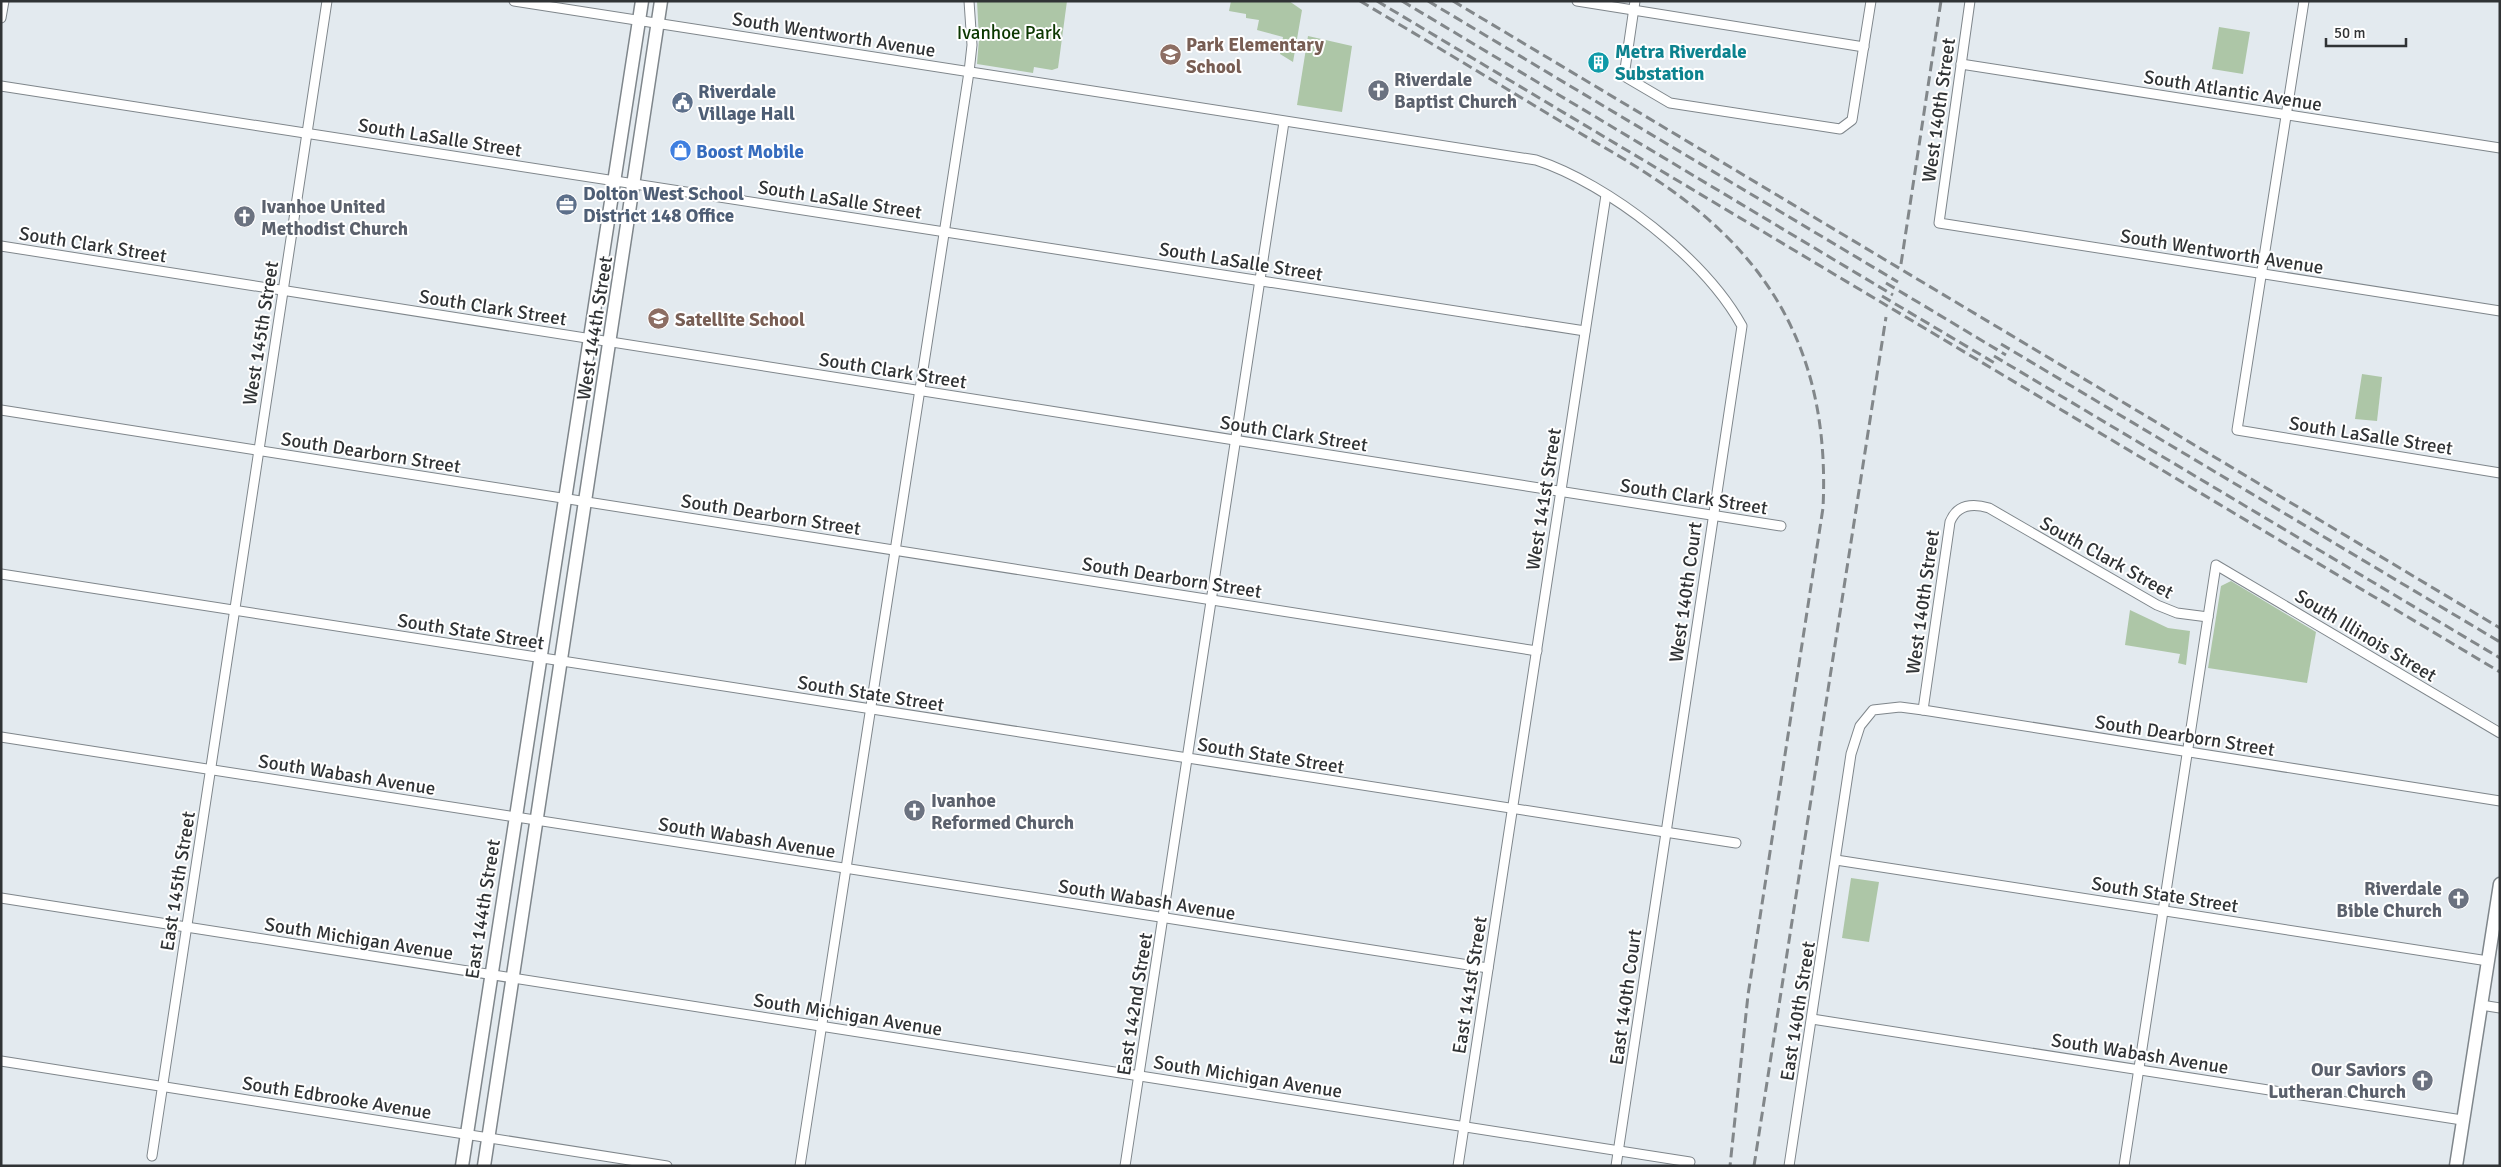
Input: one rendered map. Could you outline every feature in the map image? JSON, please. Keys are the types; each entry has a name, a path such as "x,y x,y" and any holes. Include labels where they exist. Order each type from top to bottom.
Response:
{"street":[{"path":"1,18 4,1"},
{"name":"West 145th Street","path":"234,610 327,1"},
{"name":"South Wentworth Avenue","path":"514,1 1536,160 1555,167 1632,211 1682,253 1719,292 1742,326"},
{"name":"West 144th Street","path":"540,658 642,1"},
{"name":"West 144th Street","path":"561,661 661,1"},
{"path":"800,1166 969,72 972,45 969,1"},
{"path":"1577,1 1635,6 1864,47"},
{"path":"1635,6 1624,76 1670,103 1840,129 1852,120 1871,1"},
{"name":"West 140th Street","path":"1939,223 1970,1"},
{"path":"2261,273 2304,1"},
{"name":"South Atlantic Avenue","path":"1961,64 2500,148"},
{"name":"South LaSalle Street","path":"1,86 1586,331"},
{"name":"East 142nd Street","path":"1125,1166 1284,122"},
{"name":"West 141st Street","path":"1512,808 1606,195"},
{"name":"South Wentworth Avenue","path":"1939,223 2500,311"},
{"name":"South Clark Street","path":"1,246 1781,526"},
{"name":"South LaSalle Street","path":"2261,273 2237,430 2500,473"},
{"name":"West 140th Court","path":"1666,832 1742,326"},
{"name":"South Dearborn Street","path":"1,410 1537,651"},
{"name":"South Clark Street","path":"1967,506 1974,504 1989,508 2162,608 2177,613 2208,617"},
{"name":"West 140th Street","path":"1923,710 1950,522 1955,512 1967,506"},
{"name":"South Illinois Street","path":"2208,617 2216,565 2500,733"},
{"name":"South State Street","path":"1,574 1736,843"},
{"name":"East 145th Street","path":"152,1156 234,610"},
{"path":"2124,1166 2208,617"},
{"name":"East 144th Street","path":"462,1166 540,658"},
{"path":"484,1166 490,1138 561,661"},
{"name":"South Dearborn Street","path":"1836,860 1855,737 1867,715 1881,708 1923,710 2500,801"},
{"name":"South Wabash Avenue","path":"1,737 1488,968"},
{"name":"East 141st Street","path":"1458,1166 1512,808"},
{"name":"East 140th Court","path":"1616,1166 1666,832"},
{"name":"South State Street","path":"1836,860 2488,962"},
{"name":"East 140th Street","path":"1789,1166 1836,860"},
{"path":"2456,1166 2500,884"},
{"name":"South Michigan Avenue","path":"1,898 1690,1162"},
{"path":"2481,1006 2500,1008"},
{"name":"South Wabash Avenue","path":"1812,1018 2462,1120"},
{"name":"South Edbrooke Avenue","path":"1,1061 667,1166"}],"green space":[{"name":"Ivanhoe Park","path":"977,1 1067,1 1058,68 1052,70 1034,67 1033,73 977,64 979,39"},
{"path":"1231,1 1289,1 1302,10 1293,62 1280,54 1283,37 1257,30 1259,20 1246,18 1246,14 1229,11"},
{"path":"2219,27 2250,32 2243,74 2212,69"},
{"path":"1308,36 1352,46 1342,112 1297,105"},
{"path":"2362,374 2382,377 2377,421 2355,419"},
{"path":"2231,581 2316,632 2307,683 2208,668 2221,586"},
{"path":"2130,610 2168,628 2190,631 2186,665 2178,663 2180,654 2125,645"},
{"path":"1851,878 1879,882 1869,942 1842,938"}],"railway":[{"path":"1360,1 1636,167 1700,212 1735,246 1765,282 1788,320 1806,362 1817,407 1823,456 1823,508 1748,995 1730,1166"},
{"path":"1377,1 2500,672"},
{"path":"1402,1 1893,295"},
{"path":"1428,1 1898,282"},
{"path":"1453,1 2500,628"},
{"path":"1901,264 1941,1"},
{"path":"1886,283 2006,355"},
{"path":"1882,296 1998,365"},
{"path":"1754,1166 1886,317"},
{"path":"2001,344 2500,642"},
{"path":"1994,356 2500,658"}],"place":[{"name":"Park Elementary School","path":"1170,55"},
{"name":"Metra Riverdale Substation","path":"1599,62"},
{"name":"Riverdale Baptist Church","path":"1378,90"},
{"name":"Riverdale Village Hall","path":"682,102"},
{"name":"Boost Mobile","path":"680,151"},
{"name":"Dolton West School District 148 Office","path":"567,204"},
{"name":"Ivanhoe United Methodist Church","path":"245,217"},
{"name":"Satellite School","path":"659,319"},
{"name":"Ivanhoe Reformed Church","path":"915,811"},
{"name":"Riverdale Bible Church","path":"2458,899"},
{"name":"Our Saviors Lutheran Church","path":"2422,1080"}]}
